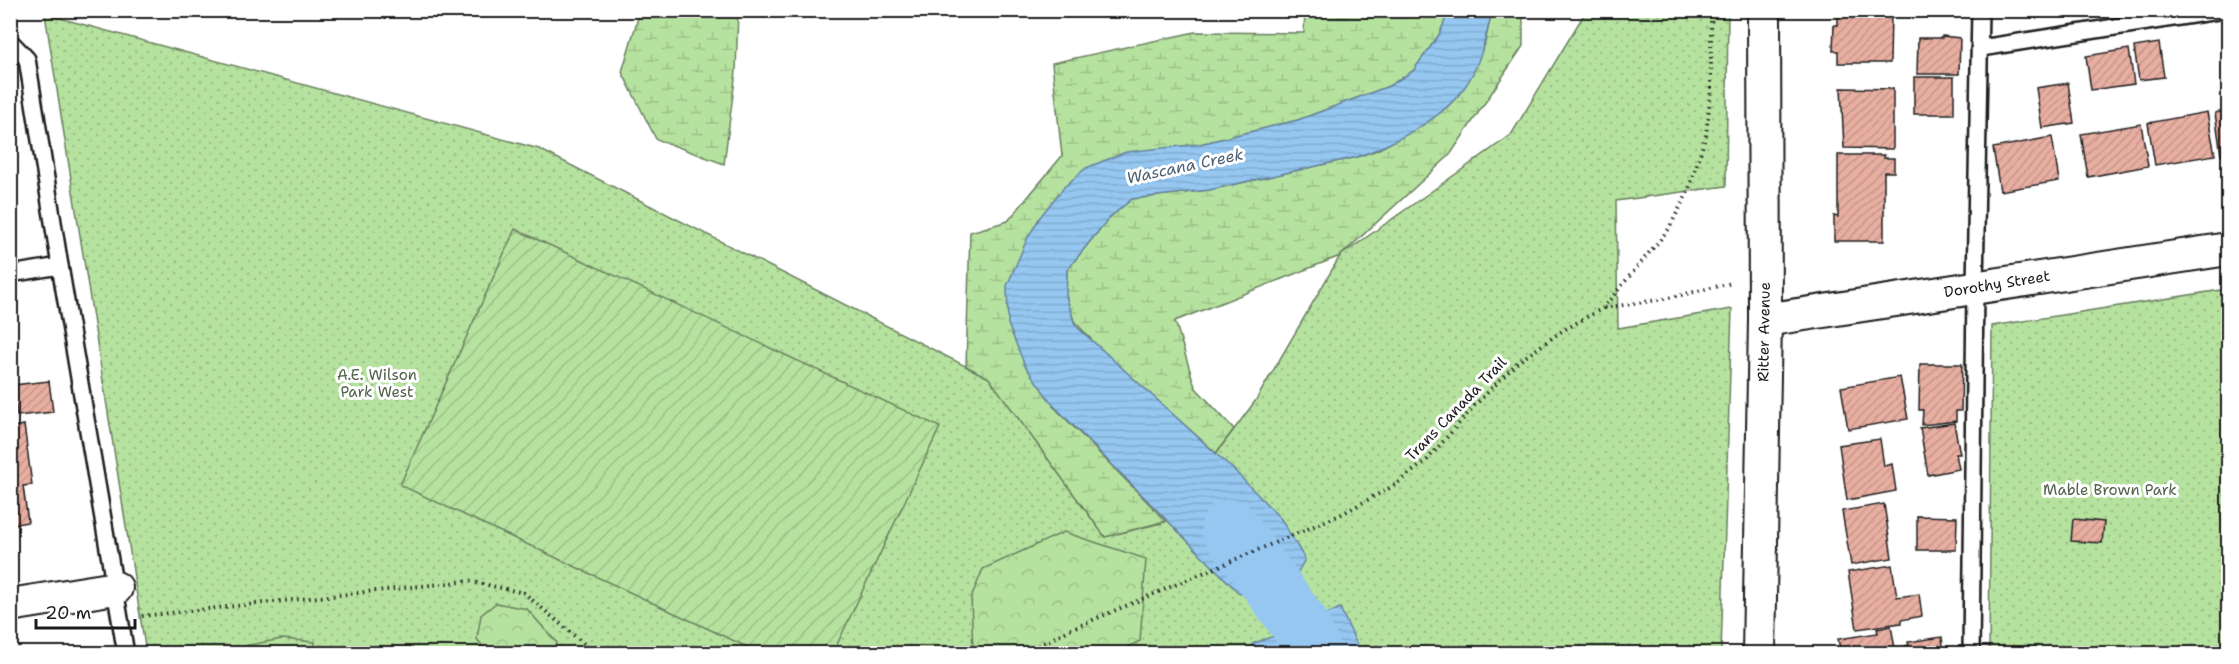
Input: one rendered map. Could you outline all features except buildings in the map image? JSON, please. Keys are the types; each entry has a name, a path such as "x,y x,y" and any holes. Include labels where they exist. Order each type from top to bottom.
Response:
{"street":[{"name":"Ritter Avenue","path":"1759,654 1765,320 1764,10"},
{"name":"Dorothy Street","path":"1765,320 2229,249"},
{"path":"10,605 118,603"}],"lane":[{"path":"1971,654 1980,10"},
{"path":"1981,48 2224,10"},
{"path":"10,41 27,59 126,654"},
{"path":"10,274 60,266"}],"path":[{"name":"Trans Canada Trail","path":"1022,654 1069,630 1340,515 1395,485 1427,460 1476,404 1518,362 1562,331 1603,308 1668,230 1688,192 1706,135 1711,90 1711,10"},
{"path":"1603,308 1664,299 1722,286 1765,273"},
{"path":"118,603 469,581 524,593 596,654"}],"green space":[{"path":"640,11 738,11 736,71 724,164 656,139 622,72"},
{"path":"1305,11 1449,11 1439,35 1413,71 1389,86 1298,120 1200,144 1165,149 1064,187 1053,406 1166,521 1105,537 989,378 966,366 970,232 1008,221 1062,156 1052,63 1195,32 1304,33"},
{"path":"1492,11 1523,11 1523,46 1450,155 1340,256 1175,321 1195,387 1234,429 1216,453 1106,355 1074,321 1066,296 1067,270 1109,218 1132,199 1209,190 1357,157 1377,150 1409,133 1484,47"},
{"name":"A.E. Wilson Park West","path":"1586,11 1728,11 1726,186 1616,201 1618,328 1732,309 1721,653 146,653 45,14 539,149 989,378 1105,537 1165,522 1256,400 1340,256 1511,135"},
{"path":"515,229 940,427 833,653 760,653 400,485"},
{"name":"Mable Brown Park","path":"2228,289 2228,653 1989,654 1992,326"},
{"path":"1064,532 1146,559 1140,641 1115,653 973,653 971,598 983,569"},
{"path":"496,603 527,609 557,643 553,653 488,653 477,639 481,615"},
{"path":"282,639 315,642 315,653 224,653 249,645"}],"water":[{"path":"1449,11 1492,11 1482,51 1470,80 1455,100 1430,120 1400,138 1357,157 1209,190 1132,199 1109,218 1067,270 1066,296 1075,325 1233,469 1281,519 1305,559 1289,588 1265,600 1238,592 1053,405 1025,366 1008,324 1007,286 1027,239 1040,217 1064,187 1086,168 1126,152 1200,144 1298,120 1389,86 1413,71 1439,35"},
{"path":"1340,608 1361,653 1255,653 1252,644 1301,626"}],"waterway":[{"name":"Wascana Creek","path":"1230,528 1301,626 1313,654"}]}
